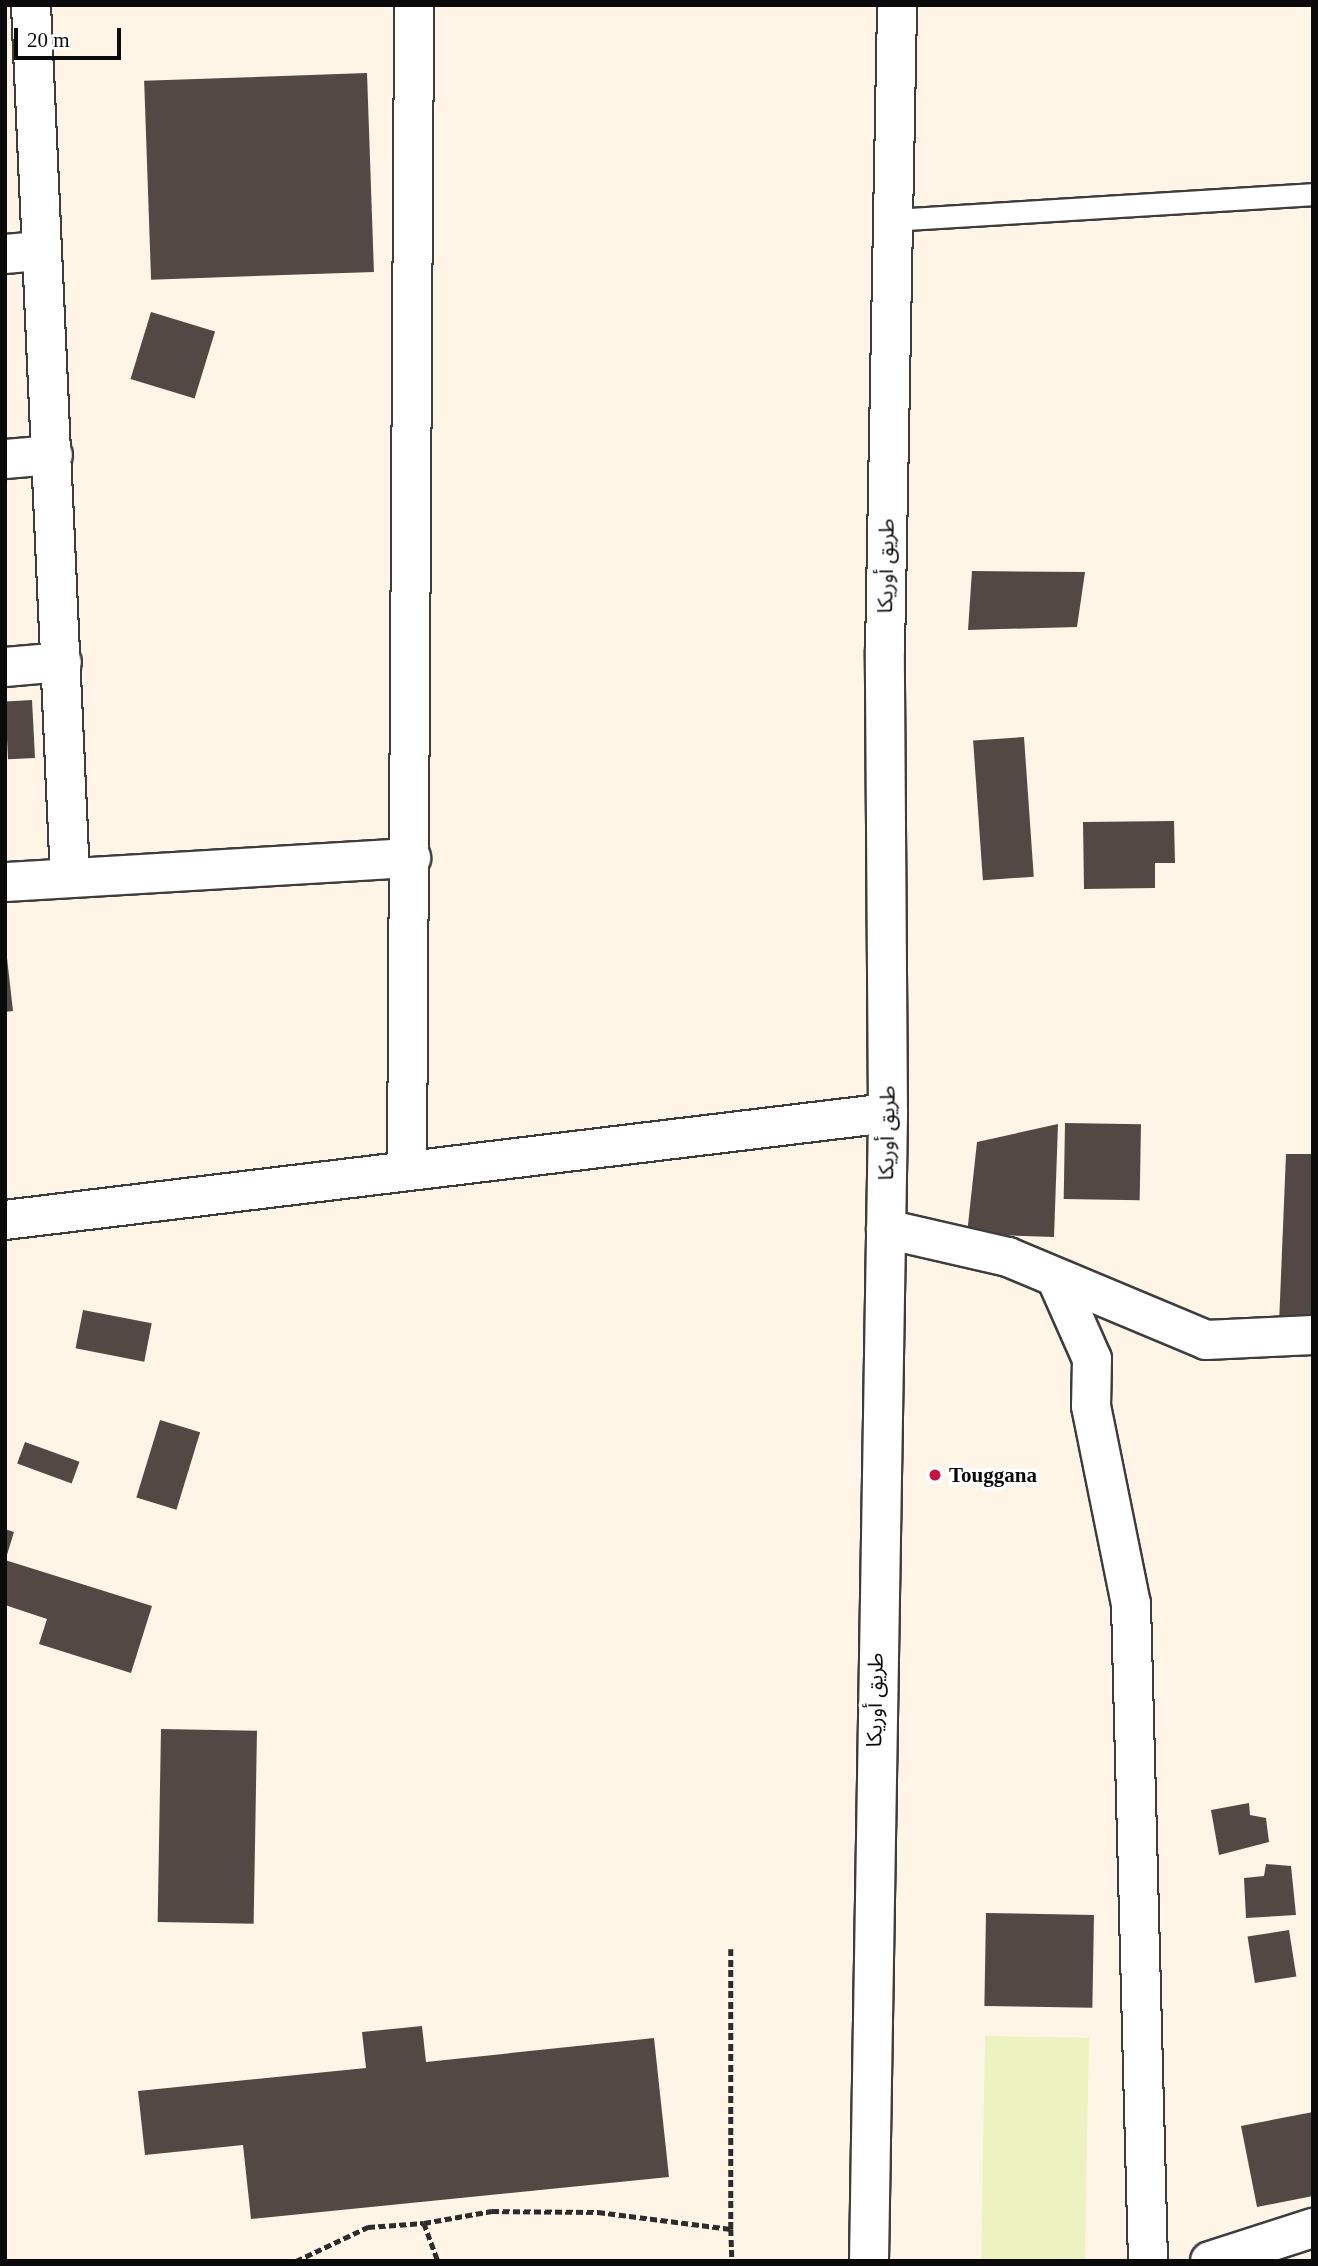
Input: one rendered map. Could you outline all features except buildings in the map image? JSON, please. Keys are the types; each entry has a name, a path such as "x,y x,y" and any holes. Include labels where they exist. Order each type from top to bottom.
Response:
{"street":[{"path":"31,5 22,253 54,455 71,878"},
{"path":"407,1167 411,858 414,5"},
{"name":"طريق أوريكا","path":"869,2261 888,1113 885,650 897,5"},
{"path":"5,459 54,455"},
{"path":"5,667 62,662"},
{"path":"5,882 411,858"},
{"path":"5,1220 407,1167 888,1113"},
{"path":"886,1229 1008,1257 1057,1280 1206,1340 1313,1335"},
{"path":"1057,1280 1092,1359 1091,1406 1131,1604 1148,2261"},
{"path":"1210,2261 1313,2228"}],"lane":[{"path":"892,220 1313,194"}],"path":[{"path":"731,1949 732,2261"},
{"path":"296,2261 368,2227 424,2222 492,2211 598,2212 731,2229"},
{"path":"424,2222 438,2261"}],"green space":[{"path":"985,2036 1089,2038 1085,2261 981,2261"}],"place":[{"name":"Touggana","path":"935,1475"}]}
